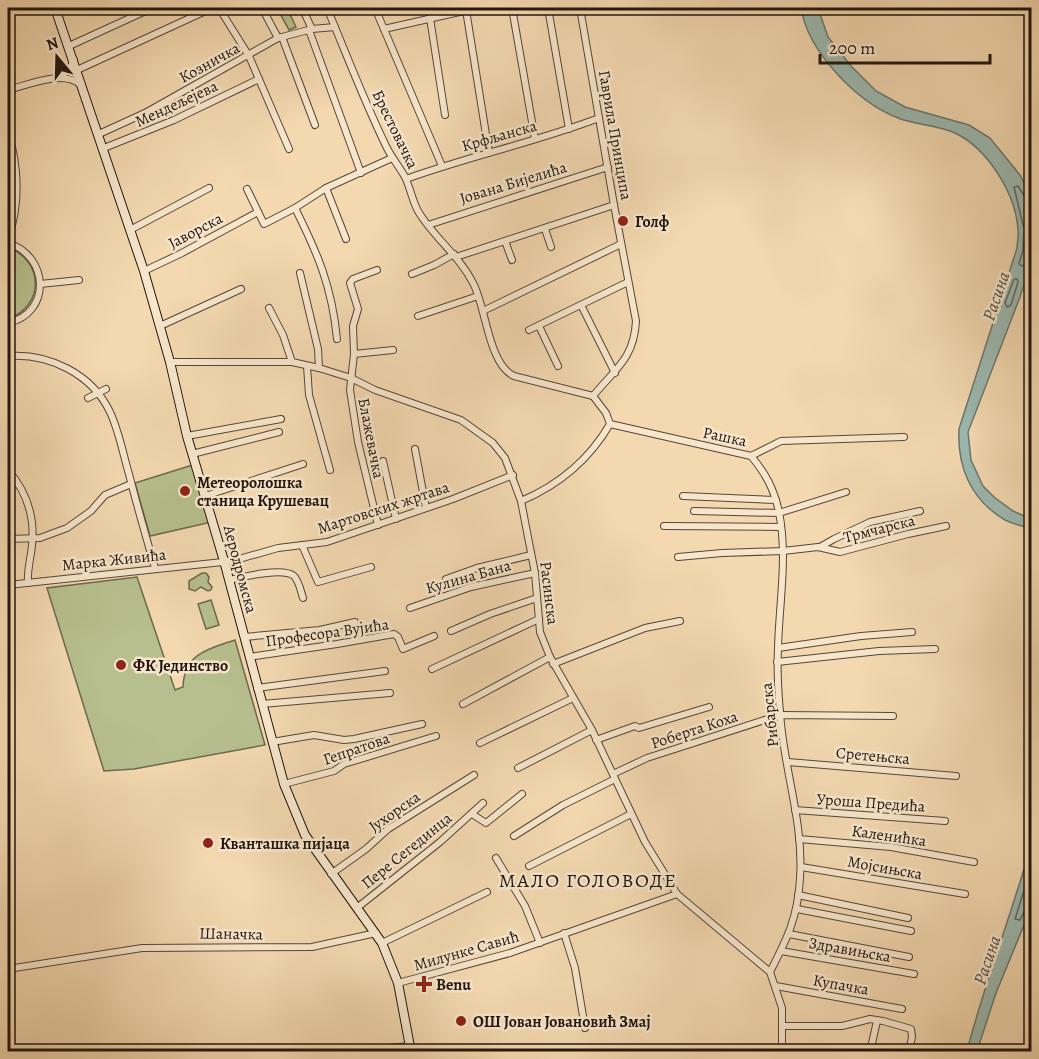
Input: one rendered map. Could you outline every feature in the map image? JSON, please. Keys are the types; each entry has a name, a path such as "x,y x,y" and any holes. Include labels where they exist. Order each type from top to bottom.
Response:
{"street":[{"name":"Аеродромска","path":"55,8 78,70 144,271 170,362 187,436 224,561 284,784 305,835 382,943 398,983 410,1049"},
{"path":"69,46 152,8"},
{"path":"78,70 212,8"},
{"path":"219,8 249,56 289,148"},
{"path":"262,8 280,37 315,125"},
{"path":"302,8 361,173"},
{"name":"Брестовачка","path":"327,8 392,158 406,179 417,209 474,283 486,329 508,373 593,396"},
{"path":"375,8 442,166"},
{"path":"384,29 477,8"},
{"path":"512,8 535,139"},
{"path":"548,8 569,129"},
{"name":"Гаврила Принципа","path":"580,8 636,321 635,334 629,352 615,373 593,396"},
{"path":"466,10 489,153"},
{"path":"430,18 445,116"},
{"name":"Козничка","path":"99,134 145,113 280,37 310,29 335,27"},
{"path":"8,90 56,78 69,70 74,60"},
{"path":"56,78 73,80 83,87"},
{"name":"Мендељејева","path":"104,148 174,120 259,79"},
{"name":"Крфљанска","path":"406,179 599,118"},
{"path":"8,132 15,166 16,188 15,214 8,241 31,257 39,275 40,284 38,296 29,311 8,323"},
{"path":"247,189 264,224 296,208 326,188 392,158"},
{"name":"Јована Бијелића","path":"428,225 608,167"},
{"path":"130,230 209,188"},
{"path":"326,188 346,239"},
{"path":"412,274 455,256 614,205"},
{"path":"296,208 328,282 337,339"},
{"name":"Јаворска","path":"144,271 258,212"},
{"path":"545,229 551,247"},
{"path":"505,241 512,260"},
{"path":"483,311 621,244"},
{"name":"Блажевачка","path":"377,270 351,281 357,309 353,326 354,354 350,390 355,425 378,525"},
{"path":"300,273 318,349 320,368"},
{"path":"40,284 79,280"},
{"path":"529,330 628,282"},
{"path":"160,326 241,289"},
{"path":"418,316 478,296"},
{"path":"581,305 615,373"},
{"path":"269,308 283,335 292,362"},
{"path":"538,326 558,366"},
{"path":"354,354 393,350"},
{"path":"8,356 34,356 53,361 80,376 97,393 111,413 155,568"},
{"name":"Расинска","path":"170,362 292,362 320,368 461,420 493,443 506,458 521,501 535,573 540,632 550,657 592,730 631,814 677,894 770,972 782,1008 782,1050"},
{"path":"307,366 309,395 330,470"},
{"path":"88,399 106,389"},
{"path":"521,501 557,483 580,464 599,443 610,424 606,413 593,396"},
{"path":"187,436 281,419"},
{"name":"Рашка","path":"610,424 752,456 781,441 904,437"},
{"path":"192,454 279,432"},
{"path":"415,449 426,508"},
{"path":"8,456 8,465"},
{"name":"Рибарска","path":"752,456 766,473 776,500 781,527 783,552 777,662 780,715 795,810 801,867 797,909 789,934 770,972"},
{"path":"383,461 396,519"},
{"path":"205,496 303,464"},
{"path":"8,471 25,496 31,516 33,539 27,574 28,582"},
{"name":"Мартовских жртава","path":"224,561 232,561 278,548 327,542 513,475"},
{"path":"8,539 33,539 67,528 91,511 105,495 131,484"},
{"path":"694,511 779,513 846,492"},
{"path":"682,496 776,500"},
{"name":"Трмчарска","path":"820,547 870,522 920,511"},
{"path":"664,526 781,527"},
{"name":"Трмчарска","path":"678,557 722,553 783,552 820,547 840,552 946,526"},
{"path":"302,545 318,582 371,567"},
{"path":"446,579 477,568 531,555"},
{"name":"Марка Живића","path":"8,585 224,561"},
{"path":"229,580 273,573 290,574 297,581 303,598"},
{"name":"Кулина Бана","path":"410,608 471,586 535,573"},
{"path":"451,631 490,614 537,598"},
{"path":"432,669 540,619"},
{"path":"554,664 645,628 680,621"},
{"path":"244,637 320,630 355,622"},
{"path":"778,648 861,636 912,632"},
{"name":"Професора Вујића","path":"249,657 394,634 398,636 403,650 434,636"},
{"path":"777,662 879,651 935,649"},
{"path":"463,704 550,657"},
{"path":"257,688 386,671"},
{"path":"262,704 390,693"},
{"path":"480,743 573,698"},
{"path":"596,740 635,726 639,728 709,707"},
{"name":"Роберта Коха","path":"514,836 647,758 780,715 892,717"},
{"path":"272,742 314,735 344,740 354,739 422,724"},
{"path":"518,768 592,730"},
{"name":"Гепратова","path":"284,784 334,771 344,764 436,736"},
{"name":"Сретењска","path":"788,762 956,776"},
{"name":"Јухорска","path":"331,873 366,849 388,829 474,775"},
{"name":"Пере Сегединца","path":"472,814 486,823 522,794"},
{"name":"Пере Сегединца","path":"358,907 440,842 483,803"},
{"name":"Уроша Предића","path":"795,810 945,821"},
{"path":"529,866 631,814"},
{"name":"Каленићка","path":"799,839 891,847 974,862"},
{"name":"Милунке Савић","path":"496,858 525,906 540,943"},
{"name":"Мојсињска","path":"801,867 965,894"},
{"path":"382,943 487,892"},
{"name":"Милунке Савић","path":"398,983 540,943 677,894"},
{"path":"798,895 908,918"},
{"path":"797,909 911,931"},
{"name":"Шаначка","path":"8,969 163,946 312,947 376,933"},
{"path":"564,933 575,968 585,1028"},
{"path":"789,934 909,957"},
{"name":"Здравињска","path":"781,951 914,974"},
{"name":"Купачка","path":"776,986 902,1009"},
{"path":"783,1026 842,1026 867,1019 877,1021 909,1028 912,1032 909,1052"},
{"path":"870,1052 877,1021"},
{"path":"343,1052 410,1049"},
{"path":"759,1052 782,1050"}],"green space":[{"path":"277,8 287,8 296,27 289,30"},
{"path":"8,247 28,262 34,273 35,283 34,294 29,304 20,313 8,319"},
{"path":"199,463 216,521 150,536 135,483"},
{"path":"206,573 209,577 211,590 208,591 201,587 195,591 189,589 189,581"},
{"path":"137,577 175,690 183,687 188,667 200,654 235,640 265,745 134,769 104,771 47,588"},
{"path":"211,600 219,625 206,629 198,604"}],"water":[{"path":"801,8 818,8 828,37 851,66 876,91 905,107 969,125 990,138 1020,175 1031,196 1031,262 1020,297 968,432 971,460 983,486 1013,511 1031,519 1031,529 1005,520 983,503 968,481 959,443 959,429 1017,248 1016,216 1006,188 989,161 967,140 948,130 898,118 882,110 851,88 837,74 813,42 805,25"},
{"path":"1031,845 1031,908 996,993 977,1051 967,1051 982,999"}],"place":[{"name":"Голф","path":"623,221"},
{"name":"Метеоролошка станица Крушевац","path":"185,491"},
{"name":"ФК Јединство","path":"121,665"},
{"name":"Кванташка пијаца","path":"208,843"},
{"name":"Benu","path":"424,984"},
{"name":"ОШ Јован Јовановић Змај","path":"461,1021"}],"district":[{"name":"МАЛО ГОЛОВОДЕ","path":"588,880"}],"water label":[{"name":"Расина","path":"996,296"},
{"name":"Расина","path":"987,960"}]}
